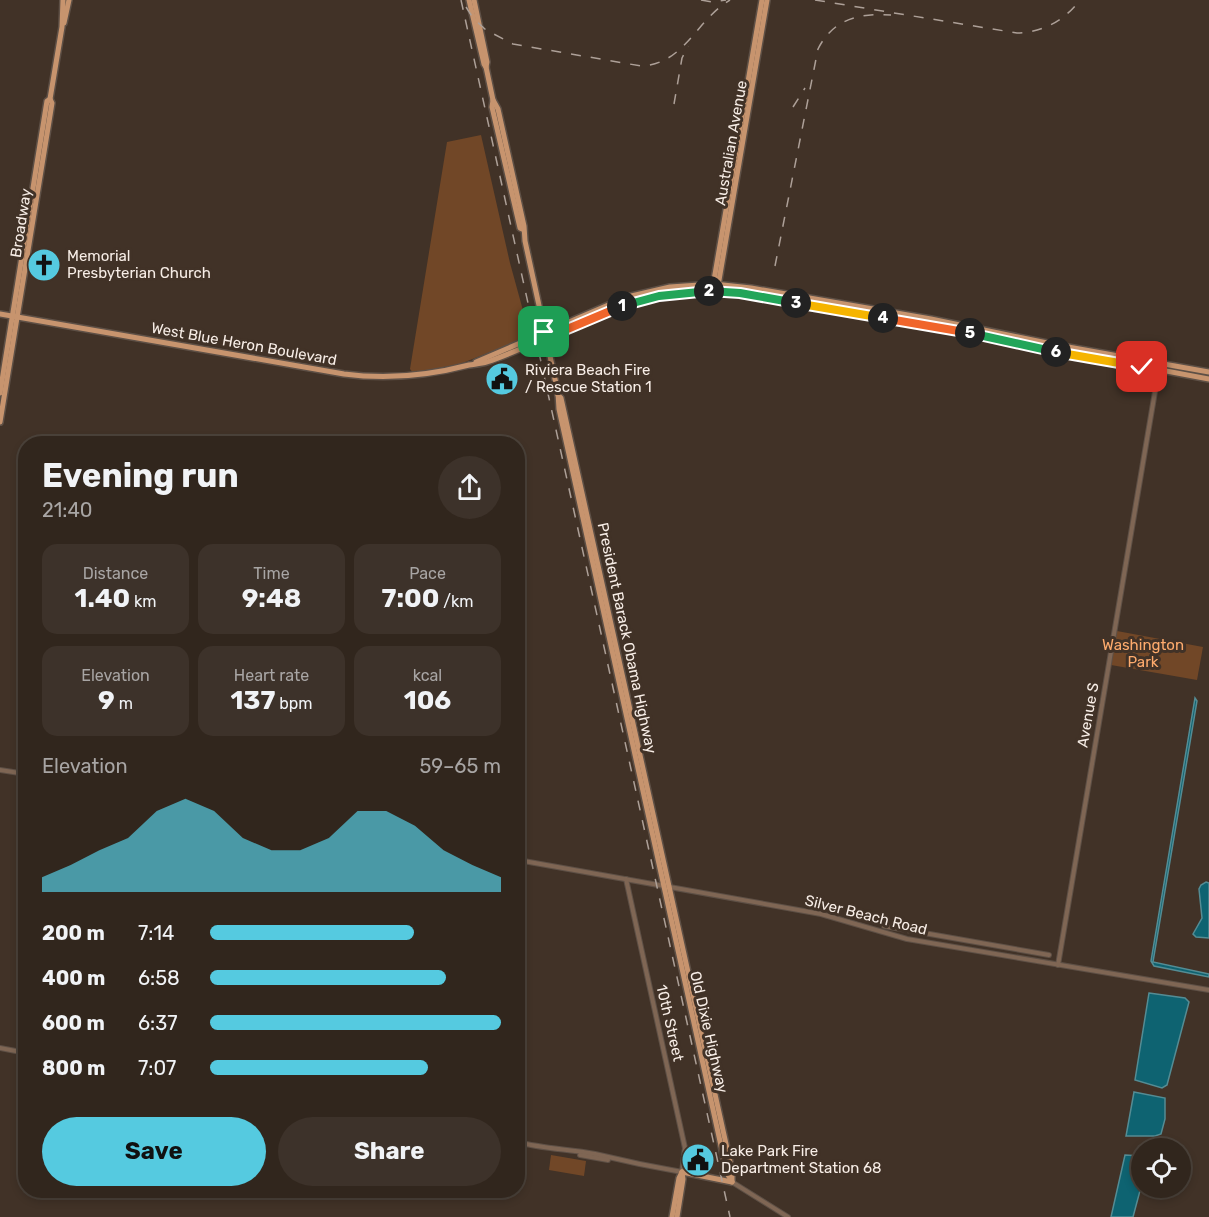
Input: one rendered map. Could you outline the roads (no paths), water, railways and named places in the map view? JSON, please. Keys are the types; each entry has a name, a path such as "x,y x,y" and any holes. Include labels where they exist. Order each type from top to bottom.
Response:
{"main road":[{"name":"Broadway","path":"62,27 63,0"},
{"name":"Broadway","path":"0,422 47,101 50,99 69,0"},
{"name":"President Barack Obama Highway","path":"469,0 486,67 493,100 492,107 512,196 522,229 558,395 561,398 667,886"},
{"name":"President Barack Obama Highway","path":"474,0 487,62 486,67"},
{"name":"Australian Avenue","path":"716,288 762,0"},
{"name":"Australian Avenue","path":"716,288 767,0"},
{"name":"West Blue Heron Boulevard","path":"0,314 363,376 392,378 420,376 472,364 545,335 615,302 644,292 684,285 751,288 971,326 1209,379"},
{"name":"West Blue Heron Boulevard","path":"716,288 1159,367 1209,372"},
{"name":"Broadway","path":"0,393 16,317"},
{"path":"897,320 900,318 927,322 931,319"},
{"path":"934,327 938,324 966,328 971,326"},
{"path":"2,381 4,385 2,410"},
{"name":"Old Dixie Highway","path":"667,886 732,1171 732,1182"},
{"path":"682,1172 732,1182"},
{"name":"10th Street","path":"672,1217 682,1172"},
{"name":"10th Street","path":"677,1217 682,1172"}],"street":[{"name":"Avenue S","path":"1058,965 1159,367"},
{"path":"0,770 18,773"},
{"name":"Silver Beach Road","path":"525,861 821,914 907,939 1209,990"},
{"name":"10th Street","path":"626,879 685,1148 682,1172"},
{"name":"Silver Beach Road","path":"884,926 1049,954"},
{"path":"0,1048 18,1051"},
{"path":"525,1144 682,1172"},
{"path":"732,1182 788,1217"}],"water":[{"path":"1195,698 1197,701 1153,962 1209,974 1209,977 1154,966 1151,961"},
{"path":"1206,882 1209,883 1209,938 1196,937 1193,934 1202,918 1199,889"},
{"path":"1149,993 1185,998 1189,1002 1167,1085 1162,1088 1135,1080"},
{"path":"1134,1092 1165,1098 1165,1119 1161,1134 1126,1136"},
{"path":"1125,1155 1131,1155 1131,1198 1138,1198 1133,1217 1111,1217"}],"railway":[{"path":"461,0 730,1217"},
{"path":"701,0 712,2 726,0"},
{"path":"466,7 473,18 486,30 513,44 641,66 669,58 680,50 708,18 730,0"},
{"path":"815,0 1017,33 1044,28 1052,24 1067,14 1080,0"},
{"path":"775,266 818,49 831,31 848,20 868,15 891,15"},
{"path":"674,104 682,58 688,46"},
{"path":"793,107 805,88"}],"place":[{"name":"Memorial Presbyterian Church","path":"44,265"},
{"name":"Riviera Beach Fire / Rescue Station 1","path":"502,379"},
{"name":"Lake Park Fire Department Station 68","path":"698,1160"}],"park label":[{"name":"Washington Park","path":"1143,654"}]}
